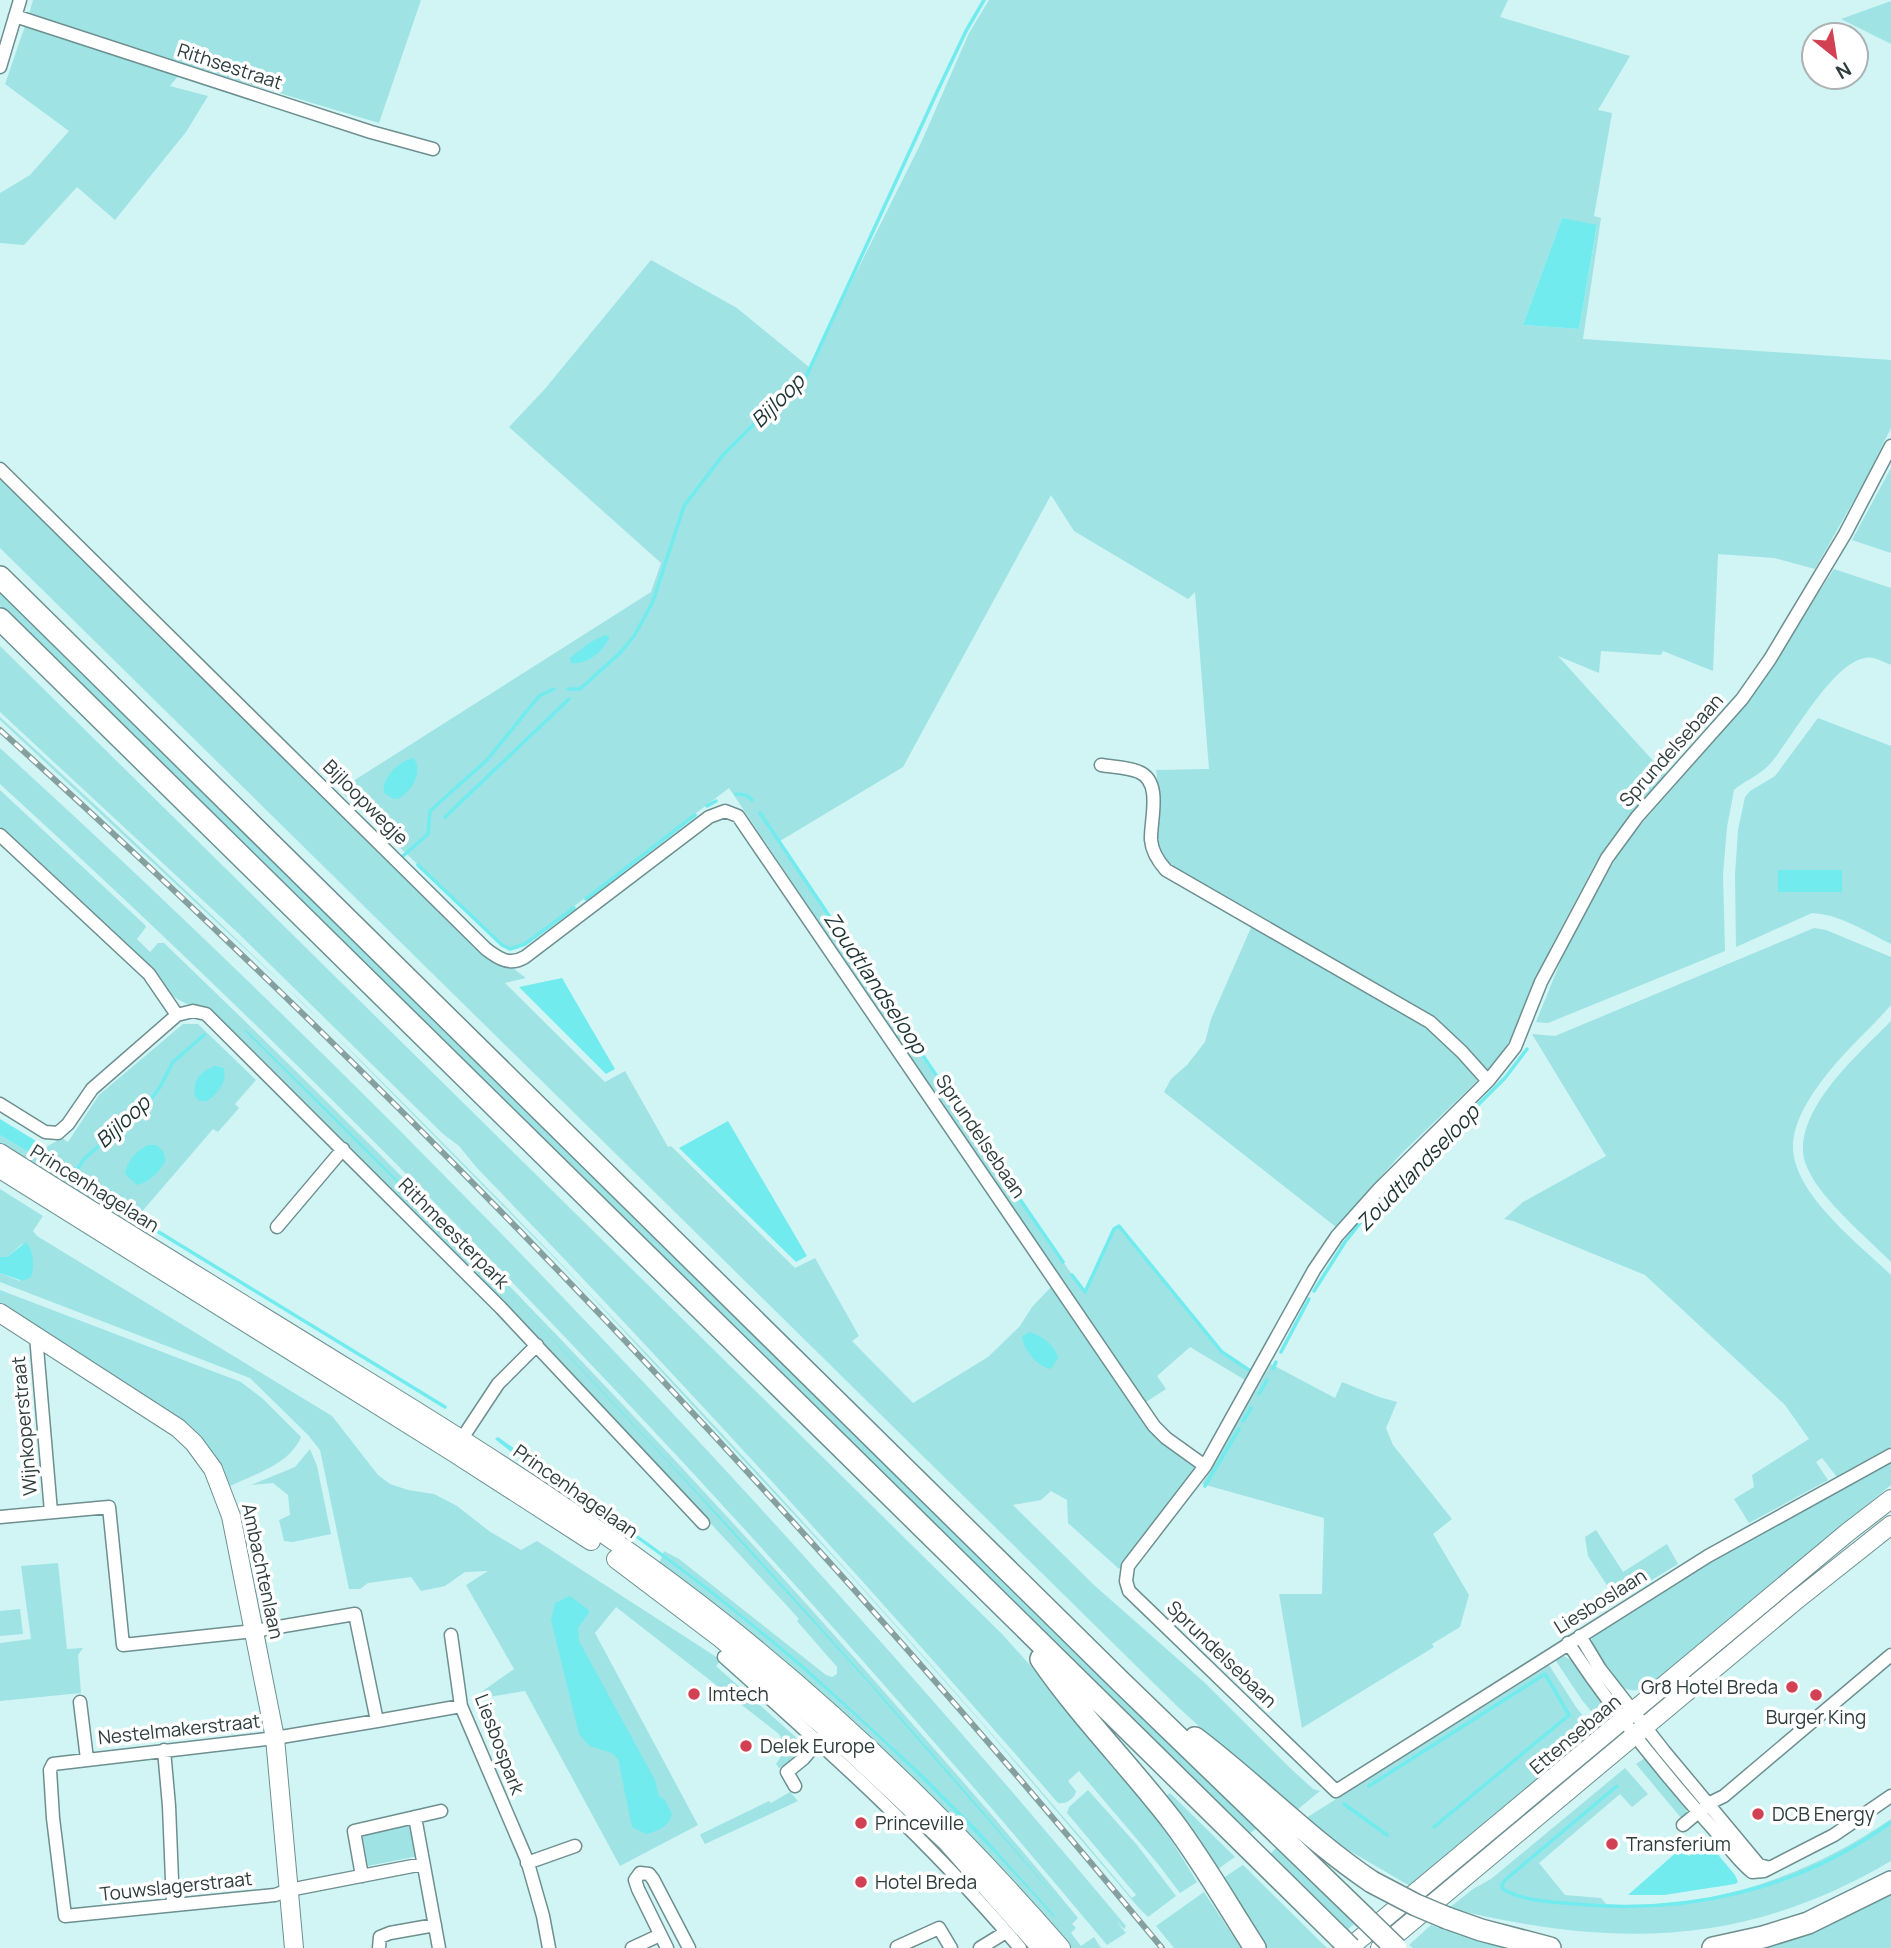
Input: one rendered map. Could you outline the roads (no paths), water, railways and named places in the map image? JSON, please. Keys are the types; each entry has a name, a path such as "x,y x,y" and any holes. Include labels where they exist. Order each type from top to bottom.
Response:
{"highway":[{"path":"0,577 1121,1682 1297,1839 1363,1916 1396,1948"},
{"path":"0,620 1346,1944"},
{"path":"1012,1617 1066,1695 1128,1765 1175,1825 1255,1948"},
{"path":"1297,1839 1416,1905 1481,1930 1550,1948"},
{"path":"1713,1948 1808,1923 1891,1882"}],"main road":[{"name":"Princenhagelaan","path":"0,1153 457,1445 639,1574 719,1637 828,1730 943,1819 1061,1948"},
{"name":"Princenhagelaan","path":"0,1169 457,1445"},
{"name":"Ambachtenlaan","path":"0,1313 178,1428 207,1460 218,1478 228,1502 275,1738 294,1948"},
{"name":"Ettensebaan","path":"1346,1944 1630,1715 1891,1499"},
{"name":"Ettensebaan","path":"1380,1948 1794,1602 1891,1525"},
{"name":"Princenhagelaan","path":"828,1730 947,1842 1041,1948"}],"street":[{"path":"0,66 20,0"},
{"name":"Rithsestraat","path":"15,16 371,132 433,149"},
{"name":"Sprundelsebaan","path":"1336,1791 1129,1591 1126,1581 1128,1566 1205,1466 1314,1270 1337,1236 1379,1189 1488,1082 1515,1047 1541,982 1606,858 1637,817 1742,699 1770,659 1845,534 1891,446"},
{"name":"Bijloopwegje","path":"0,469 500,959 514,962 525,957 709,817 725,811 738,816"},
{"path":"1101,765 1136,771 1147,777 1153,796 1153,849 1166,870 1430,1022 1462,1052 1488,1082"},
{"name":"Sprundelsebaan","path":"738,816 1154,1426 1205,1466"},
{"path":"0,835 149,974 177,1015 92,1089 61,1131 51,1134 45,1132 0,1104"},
{"name":"Rithmeesterpark","path":"177,1015 193,1010 209,1017 537,1345 703,1523"},
{"path":"277,1227 343,1149"},
{"name":"Wijnkoperstraat","path":"36,1336 51,1512"},
{"path":"457,1445 498,1384 537,1345"},
{"name":"Liesboslaan","path":"1336,1791 1708,1556 1891,1455"},
{"path":"0,1517 109,1507 123,1646 254,1631 355,1614 377,1721"},
{"name":"Liesbospark","path":"451,1635 461,1706 527,1863 543,1916 549,1948"},
{"path":"1574,1639 1608,1680 1641,1731 1749,1870 1760,1872 1770,1868 1834,1835 1891,1796"},
{"path":"1683,1825 1726,1794 1891,1655"},
{"name":"Princenhagelaan","path":"724,1657 828,1730 1020,1948"},
{"path":"80,1702 87,1759"},
{"name":"Nestelmakerstraat","path":"65,1916 53,1818 51,1767 56,1762 275,1738 461,1706"},
{"path":"795,1786 788,1772 828,1730"},
{"path":"164,1751 173,1905"},
{"path":"362,1877 354,1831 440,1811"},
{"path":"415,1817 439,1948"},
{"path":"527,1863 575,1846"},
{"name":"Touwslagerstraat","path":"65,1916 275,1895 423,1864"},
{"path":"667,1948 638,1889 635,1880 640,1873 649,1874 653,1879 689,1948"},
{"path":"379,1948 380,1937 435,1925"},
{"path":"897,1947 939,1928 951,1948"},
{"path":"981,1948 1006,1932"},
{"path":"632,1948 660,1934"}],"waterway":[{"name":"Bijloop","path":"568,689 580,689 620,653 634,636 653,601 684,506 723,455 754,424 794,394 805,379 937,92 984,0"},
{"name":"Bijloop","path":"403,856 428,834 430,811 487,760 539,696 554,689"},
{"path":"445,817 569,699"},
{"name":"Zoudtlandseloop","path":"736,794 746,795 752,800"},
{"name":"Zoudtlandseloop","path":"707,806 716,801"},
{"name":"Zoudtlandseloop","path":"760,813 989,1154"},
{"name":"Zoudtlandseloop","path":"586,899 695,815"},
{"name":"Zoudtlandseloop","path":"418,865 502,945 510,949 525,944 574,908"},
{"name":"Bijloop","path":"70,1179 85,1158 148,1103 173,1062 204,1035"},
{"name":"Zoudtlandseloop","path":"1314,1291 1345,1242 1365,1217 1505,1078 1527,1049"},
{"name":"Zoudtlandseloop","path":"997,1166 1063,1262"},
{"path":"90,1190 445,1407"},
{"name":"Zoudtlandseloop","path":"1072,1275 1085,1292 1114,1229 1119,1226 1222,1352 1249,1370"},
{"name":"Zoudtlandseloop","path":"1281,1352 1309,1299"},
{"name":"Zoudtlandseloop","path":"1273,1369 1276,1362"},
{"path":"1259,1394 1267,1380"},
{"path":"1243,1421 1251,1408"},
{"path":"1205,1486 1239,1429"},
{"path":"1369,1786 1545,1674 1569,1715 1434,1827"},
{"path":"1617,1786 1505,1880 1503,1889 1528,1898 1576,1904 1618,1906 1700,1901 1781,1880 1819,1865 1891,1822"},
{"path":"1344,1804 1387,1835"}],"railway":[{"path":"0,730 307,1018 457,1166 603,1318 747,1471 888,1628 1162,1948"}],"place":[{"name":"Gr8 Hotel Breda","path":"1792,1687"},
{"name":"Imtech","path":"694,1694"},
{"name":"Burger King","path":"1816,1695"},
{"name":"Delek Europe","path":"746,1746"},
{"name":"DCB Energy","path":"1758,1814"},
{"name":"Princeville","path":"861,1823"},
{"name":"Transferium","path":"1612,1844"},
{"name":"Hotel Breda","path":"861,1882"}]}
